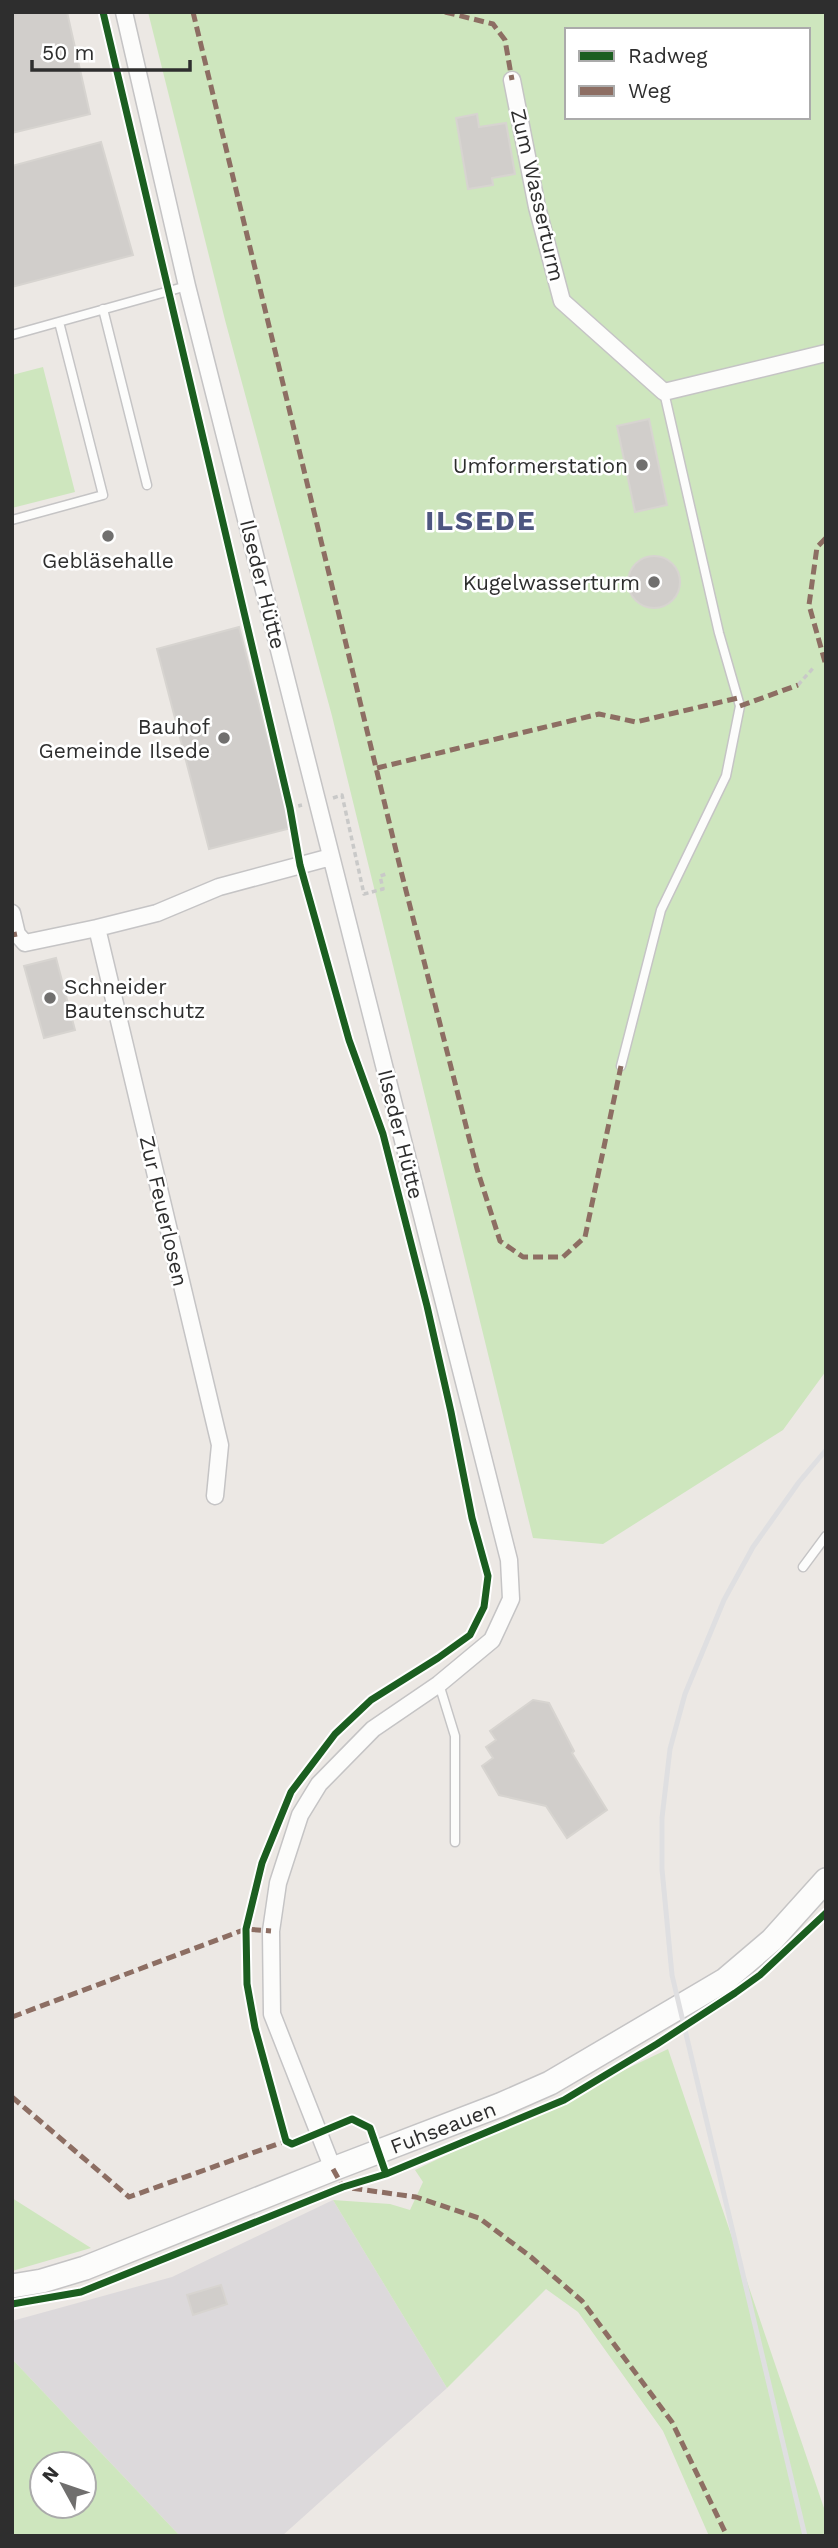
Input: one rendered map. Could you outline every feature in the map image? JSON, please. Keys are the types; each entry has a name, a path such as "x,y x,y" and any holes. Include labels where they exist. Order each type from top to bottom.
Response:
{"street":[{"name":"Ilseder Hütte","path":"124,12 187,286 509,1560 511,1599 492,1640 439,1684 373,1729 319,1784 300,1815 278,1883 271,1931 272,2014 333,2169"},
{"name":"Zum Wasserturm","path":"512,80 537,207 562,301 664,392"},
{"path":"664,392 826,353"},
{"path":"12,913 18,933 25,943 157,913 219,887 331,857"},
{"name":"Zur Feuerlosen","path":"97,928 220,1445 215,1496"},
{"name":"Fuhseauen","path":"12,2286 42,2281 85,2268 550,2083 725,1980 772,1940 826,1880"}],"lane":[{"path":"12,335 187,286"},
{"path":"103,309 147,485"},
{"path":"12,520 103,495 59,322"},
{"path":"621,1066 662,910 726,776 740,706 719,634 664,392"},
{"path":"803,1567 826,1536"},
{"path":"439,1684 455,1736 455,1842"}],"path":[{"path":"798,685 816,666"},
{"path":"371,892 383,889 380,876 386,874"}],"shaded area":[{"path":"333,2200 447,2388 282,2536 180,2536 12,2359 12,2321 172,2277"}],"green space":[{"path":"148,12 826,12 826,1371 783,1430 603,1544 533,1538 332,716 225,320"},
{"path":"43,367 75,492 12,508 12,375"},
{"path":"668,2049 826,2514 826,2536 709,2536 663,2431 578,2312 546,2289 447,2388 333,2200 390,2204 410,2210 423,2182 415,2170"},
{"path":"12,2198 91,2248 12,2271"},
{"path":"12,2359 180,2536 12,2536"}],"building":[{"path":"12,12 67,12 90,114 12,133"},
{"path":"477,114 479,127 506,123 515,174 492,178 493,185 468,189 456,118"},
{"path":"101,142 133,255 12,287 12,166"},
{"name":"Umformerstation","path":"649,419 667,505 635,512 617,426"},
{"name":"Kugelwasserturm","path":"654,556 664,558 672,564 678,572 678,592 672,600 664,606 654,608 644,606 636,600 630,592 628,582 630,572 636,564 644,558"},
{"name":"Bauhof Gemeinde Ilsede","path":"239,627 291,828 209,849 157,649"},
{"name":"Schneider Bautenschutz","path":"56,958 75,1030 44,1038 24,966"},
{"path":"533,1700 549,1703 574,1751 572,1753 607,1810 567,1838 546,1806 499,1795 482,1766 493,1758 486,1747 496,1740 490,1731"},
{"path":"221,2285 227,2304 193,2315 187,2295"}],"railway":[{"path":"805,2536 672,1975 662,1869 662,1818 670,1749 685,1694 724,1600 753,1547 799,1482 826,1450"}],"marked path":[{"path":"193,12 401,871 477,1169 500,1241 523,1257 563,1257 585,1237 621,1066"},
{"path":"445,12 493,24 505,40 512,80"},
{"path":"825,662 809,605 817,547 826,538"},
{"path":"740,706 798,685"},
{"path":"377,768 599,714 636,722 738,698"},
{"path":"12,935 17,934"},
{"path":"12,2017 246,1929 271,1931"},
{"path":"12,2097 129,2197 286,2141"},
{"path":"333,2169 343,2187 416,2197 479,2218 531,2257 582,2301 672,2422 727,2536"}],"cycle path":[{"path":"103,12 290,808 300,865 349,1040 383,1134 427,1306 472,1518 488,1576 484,1607 470,1635 371,1700 335,1734 291,1792 262,1863 246,1929 247,1984 255,2028 286,2141 292,2144 352,2119 370,2128 386,2174"},
{"path":"12,2304 81,2292 343,2187 386,2174 564,2100 735,1993 760,1975 826,1913"}],"place":[{"name":"Umformerstation","path":"642,465"},
{"name":"Gebläsehalle","path":"108,536"},
{"name":"Kugelwasserturm","path":"654,582"},
{"name":"Bauhof Gemeinde Ilsede","path":"224,738"},
{"name":"Schneider Bautenschutz","path":"50,998"}],"district":[{"name":"ILSEDE","path":"481,520"}]}
